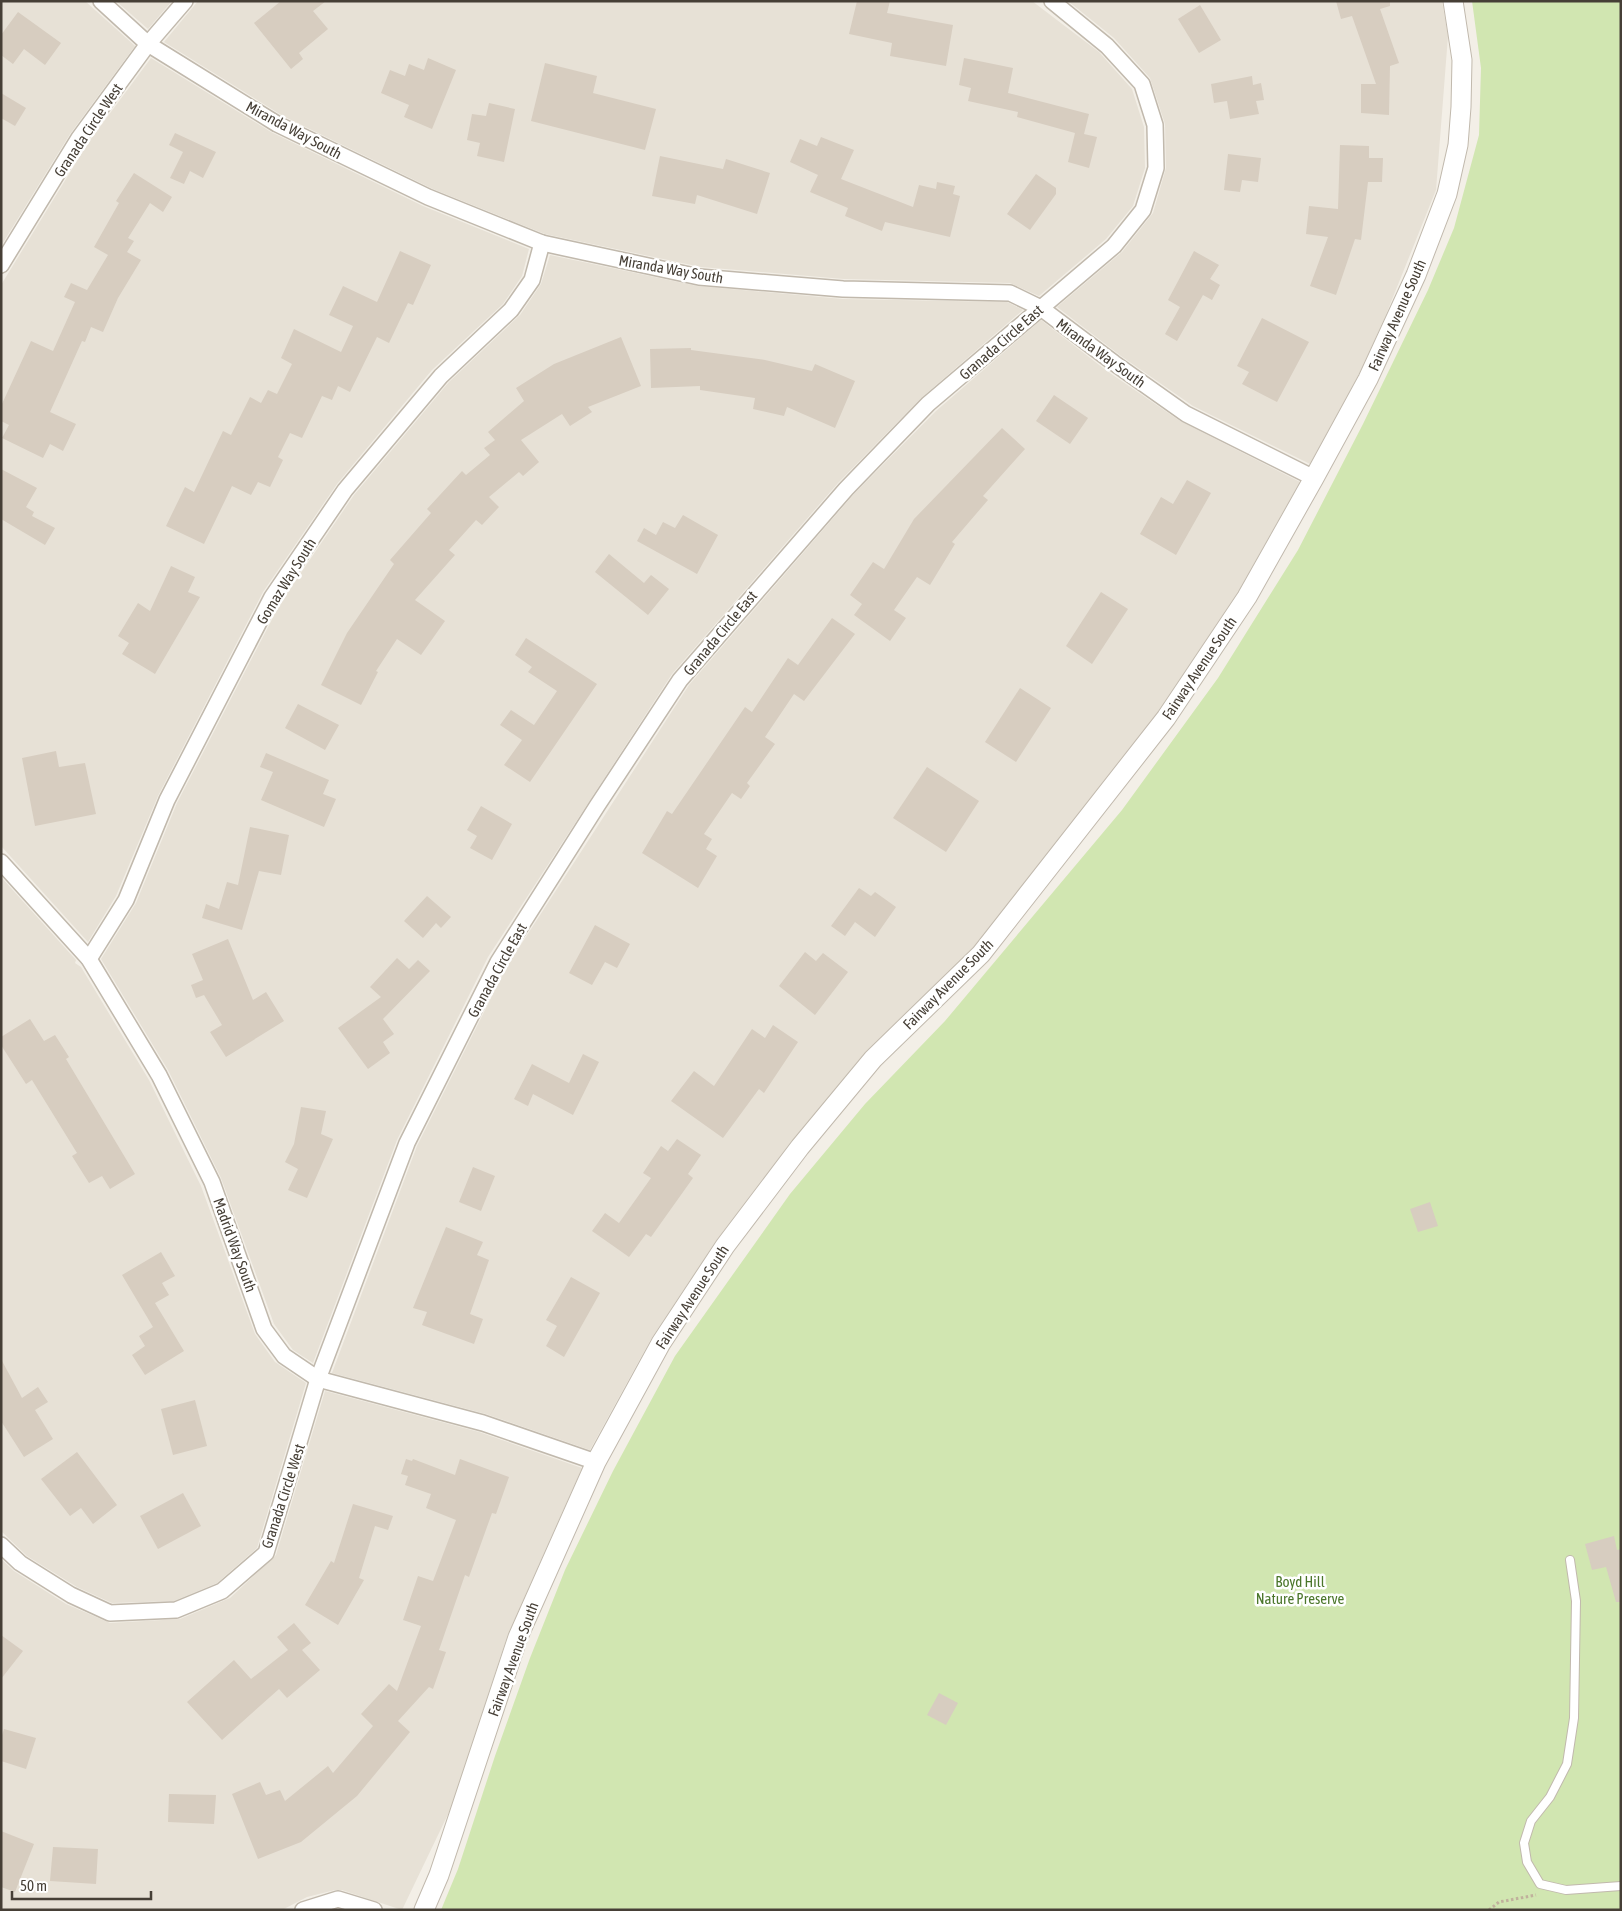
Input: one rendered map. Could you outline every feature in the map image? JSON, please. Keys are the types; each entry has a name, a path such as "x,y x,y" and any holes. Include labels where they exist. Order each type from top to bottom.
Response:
{"street":[{"name":"Miranda Way South","path":"101,1 148,44 277,124 428,197 542,244 699,277 843,289 1010,293 1040,308 1186,414 1314,478"},
{"name":"Granada Circle West","path":"1,265 79,138 148,44 185,1"},
{"name":"Granada Circle East","path":"318,1379 407,1143 498,962 680,680 853,482 928,404 1114,246 1143,210 1156,168 1155,125 1142,84 1107,46 1052,1"},
{"name":"Fairway Avenue South","path":"424,1910 439,1875 518,1637 596,1462 660,1343 725,1246 800,1147 873,1059 981,954 1166,718 1247,597 1368,379 1416,275 1447,194 1458,145 1461,107 1462,60 1453,1"},
{"name":"Gomaz Way South","path":"89,959 126,900 167,800 272,597 345,490 441,376 511,310 532,280 542,244"},
{"name":"Madrid Way South","path":"1,862 89,959 159,1075 212,1182 264,1329 284,1356 318,1379 483,1423 596,1462"},
{"name":"Granada Circle West","path":"1,1545 28,1569 71,1595 110,1613 176,1610 222,1592 266,1553 318,1379"},
{"path":"303,1910 338,1899 374,1910"}],"lane":[{"path":"1570,1560 1576,1610 1574,1718 1567,1764 1550,1797 1532,1821 1524,1843 1527,1862 1540,1884 1566,1890 1621,1886"}],"path":[{"path":"1489,1910 1499,1902 1566,1890"}],"shaded area":[{"path":"1,1 85,1 135,46 70,134 1,246"},
{"path":"116,1 172,1 148,29"},
{"path":"198,1 1032,1 1099,52 1132,89 1144,127 1145,168 1133,206 1106,239 1039,296 1010,283 844,279 701,267 545,234 433,189 283,116 164,42"},
{"path":"1068,1 1442,1 1448,36 1436,190 1385,317 1358,376 1310,464 1193,406 1121,356 1057,307 1122,252 1153,213 1166,168 1165,124 1150,78 1114,38"},
{"path":"151,58 271,132 423,206 529,249 522,276 503,304 432,370 337,484 263,592 158,796 116,896 88,942 1,846 1,285 88,143"},
{"path":"550,255 697,286 843,299 1007,302 1023,310 921,398 838,483 672,674 488,957 397,1140 313,1363 293,1350 274,1324 221,1178 168,1070 101,959 136,903 177,803 281,602 354,495 449,382 520,315 541,284"},
{"path":"1041,320 1107,371 1180,421 1300,482 1238,592 1157,713 973,948 866,1053 791,1142 716,1241 651,1339 590,1450 486,1414 332,1373 417,1146 507,966 689,685 854,494 936,411"},
{"path":"1,877 76,960 75,963 81,967 149,1080 201,1186 255,1334 275,1362 306,1383 257,1548 217,1583 174,1601 112,1603 77,1587 27,1556 1,1531"},
{"path":"325,1391 479,1432 582,1468 508,1634 451,1808 402,1910 342,1890 335,1890 307,1897 282,1910 1,1910 1,1559 14,1571 66,1604 110,1623 180,1619 230,1598 276,1555"}],"green space":[{"name":"Boyd Hill Nature Preserve","path":"1472,1 1621,1 1621,1910 441,1910 458,1869 530,1658 565,1570 613,1471 675,1356 790,1194 865,1104 945,1021 1122,810 1218,678 1298,550 1363,424 1428,290 1454,228 1479,135 1481,68"}],"building":[{"path":"281,1 326,1 313,11 328,29 299,53 303,59 291,69 254,23"},
{"path":"857,1 890,1 887,13 953,25 946,66 890,56 892,43 849,34"},
{"path":"1336,1 1390,1 1390,6 1380,9 1399,63 1390,66 1389,115 1361,113 1361,84 1376,84 1352,16 1341,19"},
{"path":"1200,5 1221,40 1199,53 1178,19"},
{"path":"18,12 61,43 45,65 24,49 13,64 1,55 1,35"},
{"path":"428,58 456,70 432,129 404,117 409,105 381,93 390,70 405,76 409,64 424,70"},
{"path":"964,58 1013,68 1008,93 1089,114 1084,134 1097,137 1089,168 1068,162 1075,133 1017,117 1018,112 968,101 971,88 959,85"},
{"path":"545,63 597,76 593,93 656,109 645,150 531,121"},
{"path":"1252,76 1253,85 1261,83 1264,100 1256,101 1259,114 1230,119 1227,101 1214,103 1211,84"},
{"path":"1,93 26,108 15,126 1,118"},
{"path":"489,103 515,109 504,162 477,156 480,143 467,140 472,114 486,116"},
{"path":"175,133 216,152 203,178 190,171 184,184 170,178 183,152 169,145"},
{"path":"821,137 854,150 841,179 913,207 919,185 936,189 937,182 955,186 953,194 960,196 950,237 885,222 882,231 845,216 848,208 810,192 818,175 790,162 800,139 817,146"},
{"path":"1340,145 1369,146 1369,158 1383,158 1382,182 1368,182 1361,240 1355,239 1336,295 1310,286 1328,237 1306,234 1309,206 1338,209"},
{"path":"1228,154 1261,158 1258,182 1242,180 1240,192 1224,190"},
{"path":"660,156 723,169 726,159 770,173 757,214 697,195 695,204 652,196"},
{"path":"134,173 172,197 163,212 150,203 128,238 134,241 127,252 141,260 118,298 103,332 91,327 85,342 82,341 50,412 76,424 63,451 50,444 43,458 2,438 9,425 1,421 1,406 31,341 53,351 75,302 64,297 71,283 87,290 108,255 94,247 119,203 116,201"},
{"path":"1036,174 1056,188 1056,194 1030,230 1007,214"},
{"path":"400,251 431,265 413,305 408,303 389,343 377,337 350,392 338,386 332,400 322,396 302,438 290,433 278,457 283,460 270,487 258,482 251,495 232,486 204,544 166,526 185,487 194,492 223,431 231,435 250,397 261,403 268,390 277,394 292,364 281,358 294,329 341,352 353,326 329,315 343,286 377,302"},
{"path":"1194,251 1219,265 1210,279 1220,285 1212,300 1203,295 1177,341 1165,334 1180,307 1168,300"},
{"path":"1262,318 1309,342 1277,402 1242,384 1249,372 1237,366"},
{"path":"621,337 641,386 588,407 592,412 570,426 562,414 521,440 539,462 523,476 519,472 489,497 499,507 482,525 476,520 449,550 455,555 415,600 445,621 421,655 397,639 376,671 378,672 361,705 321,685 347,633 394,564 390,560 431,513 427,509 462,471 466,475 490,455 484,448 495,440 488,432 524,401 516,388 554,364"},
{"path":"691,348 691,350 765,360 812,371 815,364 855,381 835,428 787,407 784,416 753,409 755,398 700,390 700,386 651,388 650,349"},
{"path":"1054,395 1088,418 1070,444 1036,421"},
{"path":"1002,428 1025,449 983,496 988,500 952,542 955,544 930,585 917,577 894,610 906,618 890,641 854,615 862,604 850,595 873,562 884,569 914,519"},
{"path":"1,469 37,488 26,507 34,512 32,516 55,528 45,545 1,519"},
{"path":"1187,480 1211,493 1176,555 1140,534 1161,497 1173,504"},
{"path":"683,515 718,535 697,574 637,541 644,528 656,535 663,522 675,528"},
{"path":"609,554 644,583 651,575 669,589 648,615 595,572"},
{"path":"171,566 195,577 188,592 200,597 155,674 122,654 129,643 118,636 138,603 150,611"},
{"path":"1101,592 1128,609 1092,664 1066,646"},
{"path":"832,618 855,634 804,701 794,694 765,737 775,744 747,783 750,786 741,799 732,793 704,834 712,839 706,849 717,856 698,888 642,853 667,811 672,814 745,707 752,712 788,658 798,665"},
{"path":"526,638 597,684 530,782 504,765 522,740 500,725 511,710 534,725 557,691 528,672 532,667 515,655"},
{"path":"1020,688 1051,708 1016,762 985,742"},
{"path":"298,704 339,725 325,750 285,728"},
{"path":"56,751 59,767 85,763 96,814 35,826 22,758"},
{"path":"266,753 329,780 323,794 336,799 324,827 261,800 273,772 260,767"},
{"path":"927,767 979,801 946,852 893,818"},
{"path":"481,806 512,824 492,860 470,848 477,836 467,830"},
{"path":"250,827 289,835 281,875 259,871 242,930 202,918 206,904 219,909 227,882 238,885"},
{"path":"859,888 871,896 875,892 896,907 875,937 855,922 845,936 831,926"},
{"path":"427,896 451,917 441,928 436,923 423,938 404,921"},
{"path":"595,925 630,944 617,968 605,962 592,985 569,973"},
{"path":"228,939 253,1000 266,992 284,1021 226,1057 210,1032 222,1025 204,995 196,998 191,985 203,980 192,954"},
{"path":"805,952 816,961 823,953 848,972 815,1015 779,986"},
{"path":"397,958 409,969 418,960 430,971 383,1019 394,1034 383,1042 390,1053 368,1069 338,1028 381,997 370,987"},
{"path":"30,1019 44,1041 55,1035 69,1057 66,1059 135,1174 110,1189 102,1176 89,1183 72,1156 77,1153 32,1080 26,1084 1,1045 1,1037"},
{"path":"773,1025 798,1042 764,1093 759,1089 723,1138 671,1101 694,1071 714,1086 752,1029 765,1038"},
{"path":"583,1054 599,1062 573,1115 533,1094 528,1106 514,1099 532,1064 569,1083"},
{"path":"301,1107 326,1111 321,1134 333,1139 307,1198 288,1190 298,1169 285,1162 294,1144"},
{"path":"677,1139 701,1155 688,1174 693,1178 651,1237 646,1234 629,1257 592,1231 605,1213 619,1223 651,1178 643,1173 661,1146 668,1151"},
{"path":"473,1167 495,1176 481,1211 459,1202"},
{"path":"1430,1202 1438,1226 1418,1232 1410,1209"},
{"path":"446,1227 483,1242 477,1255 489,1260 470,1314 483,1319 474,1344 422,1325 427,1312 413,1308"},
{"path":"161,1252 175,1276 162,1283 169,1295 155,1303 184,1351 145,1375 132,1355 145,1346 139,1336 153,1327 122,1275"},
{"path":"571,1277 600,1293 564,1357 546,1346 557,1326 546,1320"},
{"path":"1,1359 22,1398 38,1387 48,1402 35,1410 53,1439 24,1457 1,1421"},
{"path":"195,1400 207,1446 173,1455 161,1409"},
{"path":"77,1452 117,1505 93,1524 81,1508 70,1516 41,1479"},
{"path":"406,1459 412,1461 413,1459 455,1475 460,1459 509,1477 496,1514 492,1513 469,1577 465,1575 439,1650 446,1652 433,1689 429,1687 398,1721 410,1732 357,1796 301,1842 258,1859 232,1794 260,1782 266,1795 280,1790 285,1801 328,1766 333,1773 373,1726 361,1714 389,1684 397,1691 421,1626 403,1620 418,1576 433,1581 456,1520 426,1508 431,1494 405,1485 408,1476 401,1474"},
{"path":"183,1493 201,1526 158,1549 140,1516"},
{"path":"353,1504 393,1516 388,1530 375,1526 359,1578 364,1580 338,1625 305,1605 331,1561 334,1563"},
{"path":"1614,1536 1617,1550 1621,1549 1621,1602 1616,1602 1606,1567 1592,1570 1585,1544"},
{"path":"294,1623 311,1643 302,1650 320,1670 287,1698 279,1689 222,1740 187,1702 234,1660 251,1679 288,1650 277,1637"},
{"path":"1,1635 23,1651 1,1679"},
{"path":"939,1693 958,1703 946,1725 927,1715"},
{"path":"4,1729 36,1738 26,1769 1,1761 1,1738"},
{"path":"169,1794 216,1795 214,1824 168,1822"},
{"path":"1,1831 34,1844 15,1892 1,1887"},
{"path":"53,1847 98,1849 96,1884 50,1881"}]}
